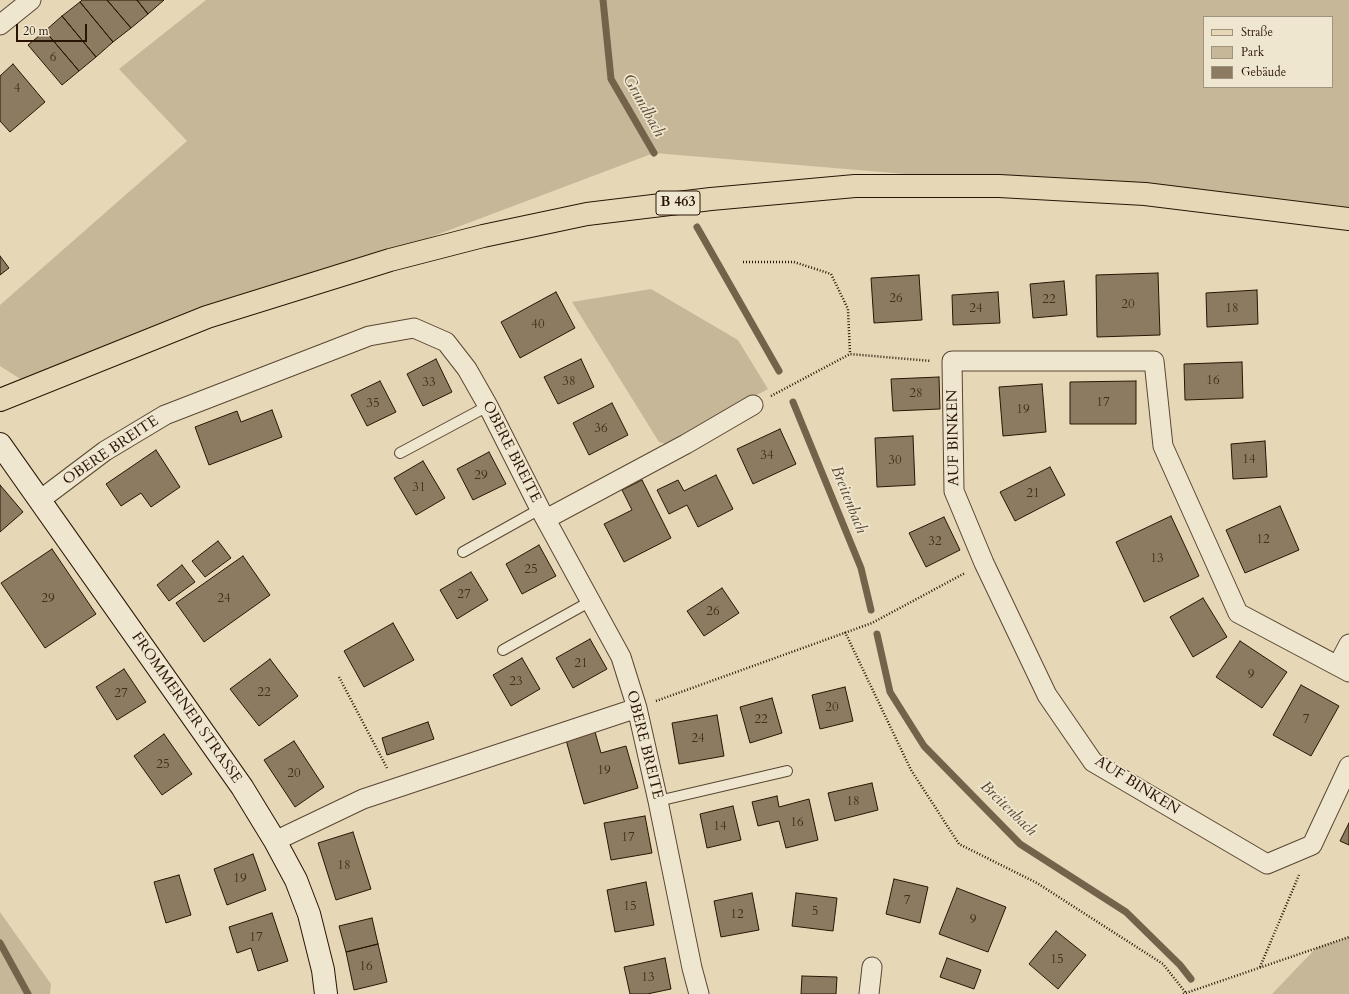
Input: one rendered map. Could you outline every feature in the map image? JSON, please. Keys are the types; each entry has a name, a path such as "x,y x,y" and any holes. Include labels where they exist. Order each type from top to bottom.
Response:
{"main road":[{"name":"B 463","path":"0,400 208,317 390,260 483,236 587,214 711,199 856,186 998,186 1145,194 1349,219"}],"street":[{"path":"0,25 31,0"},
{"name":"OBERE BREITE","path":"40,500 105,451 165,415 369,336 414,328 446,342 467,369 488,406 543,514 621,657 637,708 698,994"},
{"path":"952,362 1154,361 1164,446 1238,613 1343,668 1349,644"},
{"name":"AUF BINKEN","path":"952,362 954,491 984,563 1046,695 1093,762 1267,864 1312,845"},
{"path":"543,514 686,444 753,405"},
{"name":"FROMMERNER STRASSE","path":"0,444 242,787 275,841 296,880 309,914 323,970 326,994"},
{"path":"275,841 363,799 637,708"},
{"path":"1312,845 1349,766"},
{"path":"869,994 872,966"}],"lane":[{"path":"400,453 488,406"},
{"path":"462,552 543,514"},
{"path":"502,650 591,601"},
{"path":"658,801 787,771"}],"path":[{"path":"743,262 794,262 831,274 848,309 850,354"},
{"path":"753,405 850,354 909,360 952,362"},
{"path":"637,708 872,623 984,563"},
{"path":"845,632 911,770 959,844 1037,883 1163,964 1184,994 1349,937"},
{"path":"339,677 396,787"},
{"path":"1260,967 1312,845"}],"green space":[{"path":"206,0 1349,0 1349,219 1145,194 654,153 33,387 0,366 0,305 187,141 119,69"},
{"path":"651,289 738,340 768,389 666,444 659,442 572,302"},
{"path":"0,912 51,984 50,994 0,994"},
{"path":"1349,937 1349,994 1272,994 1316,948"}],"building":[{"path":"82,0 107,0 131,28 113,42 80,2"},
{"path":"107,0 137,0 148,14 131,28"},
{"path":"137,0 164,0 148,14"},
{"path":"80,2 113,42 96,57 62,16"},
{"path":"62,16 96,57 79,71 45,31"},
{"path":"45,31 79,71 62,85 28,45"},
{"path":"13,64 45,102 10,132 0,121 0,76"},
{"path":"0,256 9,268 0,275"},
{"path":"1158,273 1160,335 1097,337 1096,275"},
{"path":"919,275 922,320 874,323 871,278"},
{"path":"1064,281 1067,315 1033,318 1030,284"},
{"path":"1257,290 1258,324 1207,327 1206,293"},
{"path":"556,292 575,328 520,358 501,322"},
{"path":"998,292 1000,323 953,325 952,295"},
{"path":"436,359 452,392 423,406 407,374"},
{"path":"581,359 594,387 558,404 544,377"},
{"path":"1242,362 1243,398 1185,400 1184,364"},
{"path":"939,377 940,409 893,411 891,379"},
{"path":"380,381 396,412 367,426 351,395"},
{"path":"1136,381 1136,424 1070,424 1070,382"},
{"path":"1042,384 1046,432 1003,436 999,387"},
{"path":"612,403 628,435 589,455 573,423"},
{"path":"272,410 282,437 209,465 195,427 237,411 241,422"},
{"path":"780,429 796,464 753,484 737,449"},
{"path":"913,436 915,485 877,487 875,438"},
{"path":"1265,441 1267,477 1233,479 1231,444"},
{"path":"156,450 180,487 151,507 141,493 121,506 106,484"},
{"path":"489,452 506,484 473,500 457,469"},
{"path":"423,461 445,498 416,515 394,478"},
{"path":"1050,467 1065,495 1015,521 1000,492"},
{"path":"716,475 733,509 698,527 687,505 669,514 657,490 678,480 684,491"},
{"path":"642,480 671,538 624,562 604,524 632,510 622,490"},
{"path":"0,485 23,512 0,532"},
{"path":"1280,506 1299,550 1245,573 1226,530"},
{"path":"1171,516 1199,576 1144,602 1116,542"},
{"path":"944,517 960,550 926,567 909,533"},
{"path":"218,541 231,558 205,577 192,561"},
{"path":"539,545 556,576 522,594 506,564"},
{"path":"52,549 96,614 45,648 1,583"},
{"path":"243,556 270,595 204,642 176,603"},
{"path":"182,565 195,582 169,601 157,585"},
{"path":"471,572 488,600 457,619 440,590"},
{"path":"722,588 739,613 704,636 687,611"},
{"path":"1203,598 1227,637 1193,657 1170,617"},
{"path":"393,623 414,660 364,687 344,651"},
{"path":"590,639 607,669 573,688 556,658"},
{"path":"1240,641 1287,672 1262,708 1216,677"},
{"path":"522,658 540,689 511,706 493,675"},
{"path":"270,659 298,696 259,726 230,689"},
{"path":"124,669 146,702 117,720 96,687"},
{"path":"1301,685 1339,706 1311,756 1273,735"},
{"path":"845,687 853,721 820,729 812,695"},
{"path":"772,698 782,733 750,743 740,707"},
{"path":"717,715 724,756 679,764 672,723"},
{"path":"428,722 434,739 387,755 382,738"},
{"path":"595,732 601,753 626,746 638,788 584,804 566,740"},
{"path":"164,734 192,774 162,795 134,756"},
{"path":"294,741 324,787 295,807 264,760"},
{"path":"872,783 878,810 835,821 828,793"},
{"path":"777,796 779,807 809,799 818,840 786,848 779,821 758,826 752,802"},
{"path":"733,806 741,840 707,848 700,814"},
{"path":"645,816 652,853 611,860 604,823"},
{"path":"1349,823 1349,845 1340,841"},
{"path":"353,832 371,889 336,900 318,843"},
{"path":"253,854 266,890 227,905 214,869"},
{"path":"179,875 191,915 166,923 154,882"},
{"path":"894,879 928,887 920,923 886,914"},
{"path":"646,882 654,925 615,932 607,890"},
{"path":"957,888 1006,907 988,952 939,934"},
{"path":"752,893 759,930 721,937 714,901"},
{"path":"796,893 837,898 833,931 792,926"},
{"path":"272,913 288,961 258,971 251,948 237,953 229,927"},
{"path":"372,918 378,944 346,952 339,926"},
{"path":"1056,931 1086,955 1058,989 1029,964"},
{"path":"378,944 387,982 354,990 346,952"},
{"path":"665,958 671,989 647,994 630,994 624,967"},
{"path":"947,958 981,970 974,989 940,977"},
{"path":"802,976 837,977 836,994 801,994"}],"waterway":[{"name":"Grundbach","path":"603,0 611,79 654,153"},
{"name":"Breitenbach","path":"697,227 779,371"},
{"name":"Breitenbach","path":"793,402 861,568 871,610"},
{"name":"Breitenbach","path":"877,634 890,692 924,746 1020,844 1126,912 1180,965 1191,979"},
{"path":"0,943 28,994"}]}
